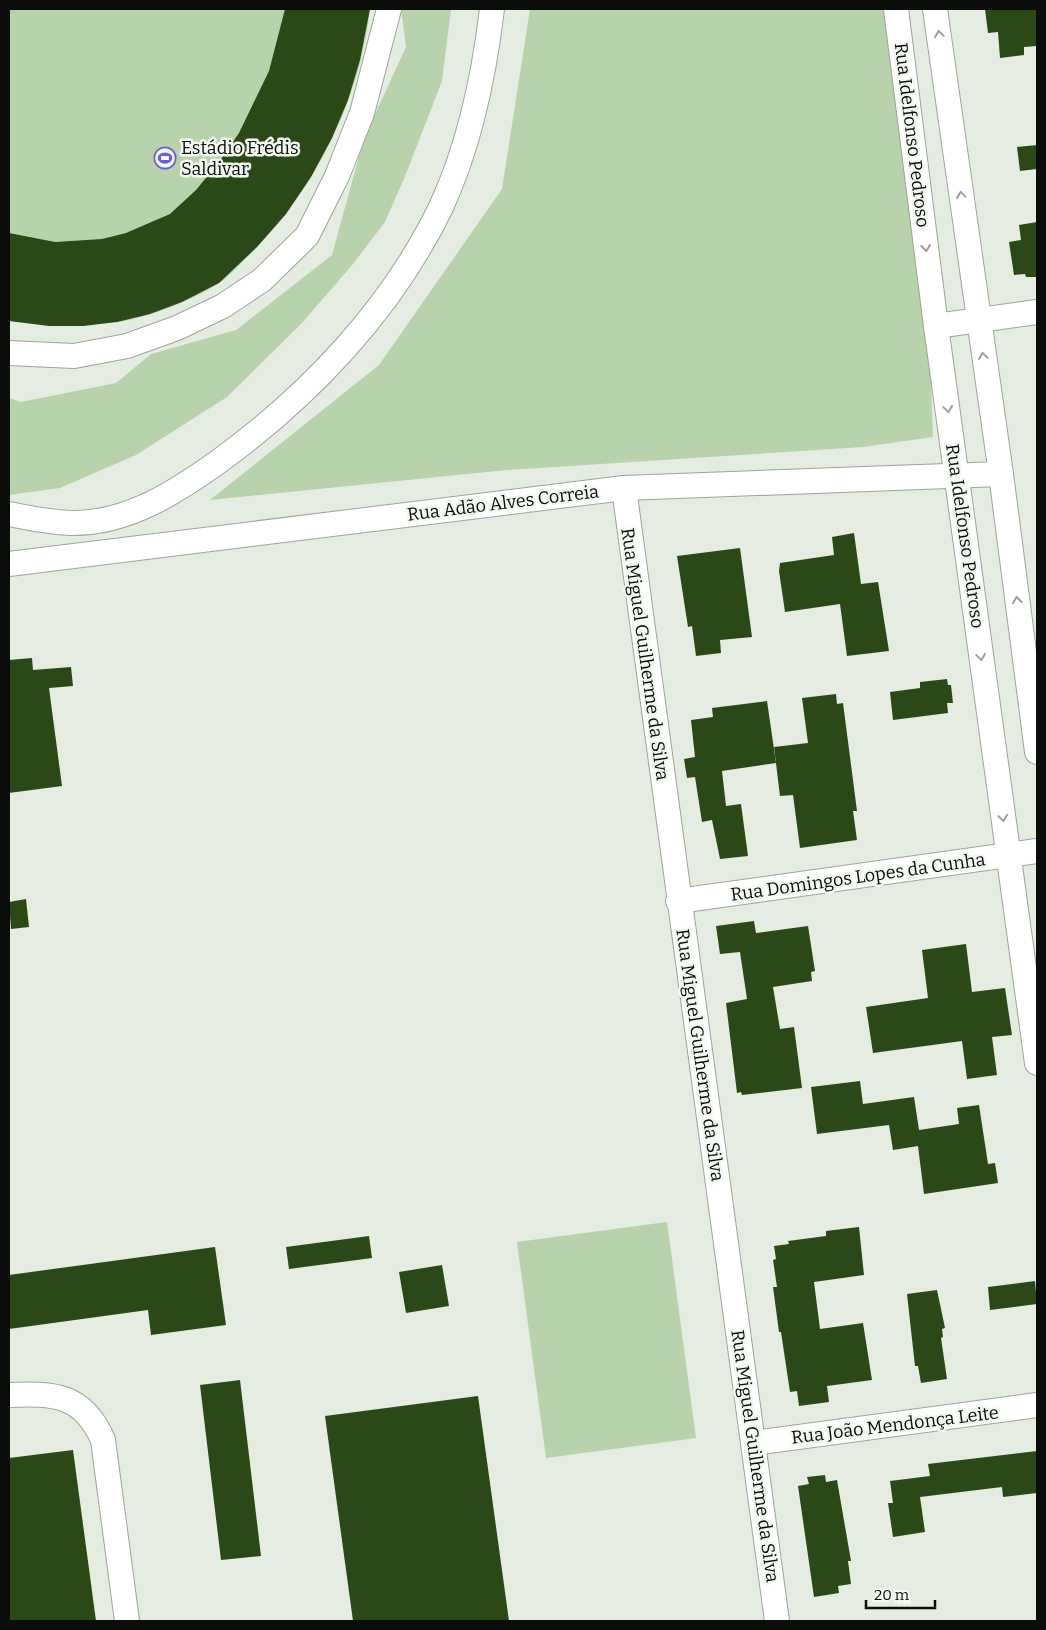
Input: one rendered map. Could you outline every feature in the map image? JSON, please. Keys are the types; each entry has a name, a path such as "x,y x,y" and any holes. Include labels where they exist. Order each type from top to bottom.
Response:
{"street":[{"path":"9,353 74,356 127,346 177,328 223,306 262,280 307,236 337,176 362,113 389,9"},
{"path":"9,514 74,523 116,516 155,503 197,477 237,448 276,417 312,383 372,314 402,273 441,207 470,128 480,87 492,9"},
{"name":"Rua Idelfonso Pedroso","path":"896,9 936,326 1037,1063"},
{"path":"935,9 1001,474 1037,752"},
{"path":"936,326 1037,312"},
{"name":"Rua Adão Alves Correia","path":"9,564 624,488 1001,474"},
{"name":"Rua Miguel Guilherme da Silva","path":"624,488 678,901 777,1621"},
{"name":"Rua Domingos Lopes da Cunha","path":"678,901 1037,852"},
{"path":"9,1395 43,1394 77,1404 94,1420 103,1440 127,1621"},
{"name":"Rua João Mendonça Leite","path":"753,1443 1037,1405"}],"green space":[{"name":"Estádio Frédis Saldivar","path":"9,9 370,9 365,44 344,112 312,176 292,206 269,233 229,276 207,291 170,308 145,316 119,322 100,323 9,320"},
{"path":"401,9 451,9 442,81 385,222 353,264 302,323 227,397 136,455 60,488 9,495 9,398 21,402 116,383 151,354 236,330 332,255 364,138 406,47"},
{"path":"530,9 887,9 928,302 933,437 863,447 507,470 210,500 379,365 502,189"},
{"path":"667,1222 696,1438 546,1458 517,1242"}],"building":[{"path":"285,9 370,9 360,60 348,100 332,138 311,177 286,214 257,247 219,283 182,302 150,314 117,322 83,326 49,326 9,321 9,233 55,242 102,239 126,233 170,214 196,190 239,133 269,71"},
{"path":"985,9 1037,9 1037,46 1024,47 1024,55 1000,58 998,32 988,33"},
{"path":"1037,145 1037,169 1020,171 1017,147"},
{"path":"1037,222 1037,277 1026,277 1025,274 1014,275 1009,242 1021,240 1019,225"},
{"path":"854,533 861,584 878,582 889,651 847,656 840,604 785,612 779,571 780,563 834,555 832,537"},
{"path":"740,548 752,637 720,640 721,653 696,656 692,626 688,627 677,556"},
{"path":"32,658 33,670 71,667 73,686 49,688 62,786 9,793 9,660"},
{"path":"947,679 948,685 951,685 953,703 947,703 948,713 893,720 890,692 920,688 920,682"},
{"path":"836,694 837,704 843,703 857,811 853,811 857,840 800,848 793,795 780,796 774,747 808,743 802,698"},
{"path":"767,701 776,763 722,771 726,806 741,804 748,856 720,859 712,820 702,822 695,777 687,778 684,759 695,757 691,720 713,717 712,708"},
{"path":"26,899 29,927 11,929 9,902"},
{"path":"754,921 756,933 808,926 815,971 811,972 812,981 773,987 780,1029 794,1027 802,1088 742,1095 741,1092 737,1093 726,1003 747,999 740,952 720,954 716,926"},
{"path":"966,944 972,992 1005,988 1012,1035 992,1037 997,1075 967,1079 962,1041 873,1053 866,1007 928,998 922,950"},
{"path":"860,1081 863,1104 914,1097 919,1130 959,1124 957,1108 979,1105 988,1164 995,1163 998,1183 924,1194 918,1146 893,1150 889,1125 817,1134 811,1087"},
{"path":"859,1227 864,1275 814,1282 820,1329 863,1323 872,1380 827,1386 829,1402 799,1406 797,1391 790,1392 781,1332 779,1332 773,1287 777,1287 773,1260 776,1259 774,1246 789,1244 788,1241 826,1236 826,1231"},
{"path":"369,1236 372,1258 289,1269 286,1247"},
{"path":"215,1247 226,1325 151,1335 148,1310 9,1329 9,1275"},
{"path":"442,1265 449,1306 406,1313 399,1272"},
{"path":"1035,1281 1037,1304 990,1310 988,1287"},
{"path":"937,1290 945,1328 942,1329 943,1337 941,1338 947,1379 921,1383 918,1366 915,1366 907,1294"},
{"path":"240,1380 261,1556 221,1560 200,1385"},
{"path":"478,1396 509,1621 353,1621 325,1416"},
{"path":"73,1450 96,1621 9,1621 9,1458"},
{"path":"1037,1451 1037,1493 1003,1497 1002,1487 920,1497 925,1532 893,1537 888,1503 893,1503 890,1481 930,1476 928,1464"},
{"path":"825,1475 826,1482 837,1480 851,1561 848,1561 851,1584 838,1586 839,1593 814,1597 798,1486 809,1484 807,1477"}],"place":[{"name":"Estádio Frédis Saldivar","path":"165,158"}]}
